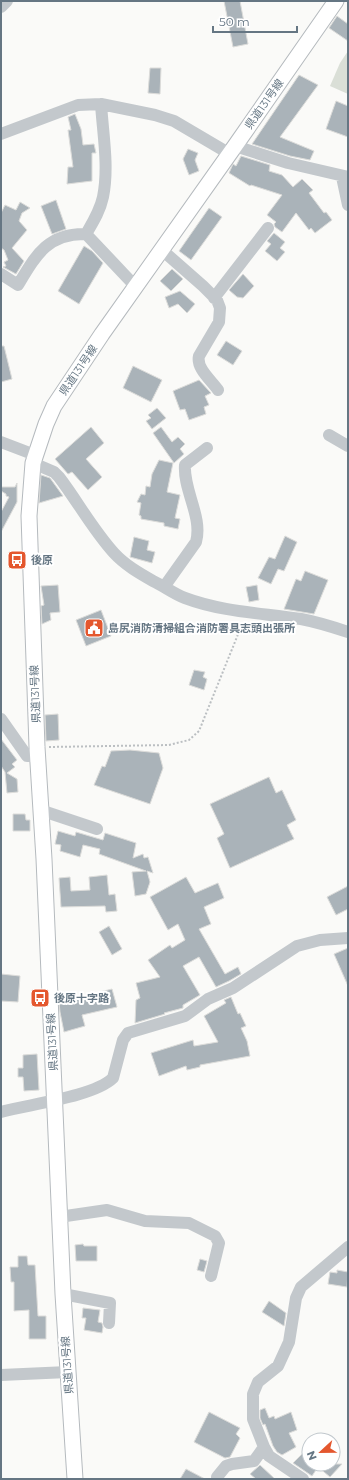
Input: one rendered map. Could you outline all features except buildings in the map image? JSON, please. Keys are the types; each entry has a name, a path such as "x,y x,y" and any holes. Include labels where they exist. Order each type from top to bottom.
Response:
{"main road":[{"name":"県道131号線","path":"75,1479 63,1294 44,859 37,751 29,516 34,459 54,406 136,286 336,1"}],"street":[{"path":"1,7 7,1"},
{"path":"86,234 97,214 103,198 105,176 101,104"},
{"path":"1,134 78,105 101,104 155,114 174,121 232,150 288,162 345,177 348,205"},
{"path":"214,298 268,228"},
{"path":"1,274 18,285 36,255 46,246 66,235 86,234 136,286"},
{"path":"162,250 217,300 220,308 219,322 199,356 198,361 218,390"},
{"path":"329,435 348,446"},
{"path":"1,442 34,459 54,472 114,553 134,570 184,598 204,604 302,620 348,632"},
{"path":"164,587 196,542 198,534 197,525 184,474 185,465 207,448"},
{"path":"1,720 27,756 37,751"},
{"path":"40,810 97,829"},
{"path":"1,1112 100,1087 113,1078 123,1040 128,1033 185,1016 208,999 233,988 297,946 320,940 348,938"},
{"path":"59,1217 108,1210 145,1221 189,1222 215,1236 219,1243 211,1276"},
{"path":"303,1479 269,1456 253,1418 253,1394 258,1382 278,1366 289,1342 296,1298 301,1287 348,1247"},
{"path":"63,1294 110,1303 109,1323"},
{"path":"1,1375 68,1372"},
{"path":"218,1477 226,1466 254,1461 264,1447"}],"path":[{"path":"37,751 169,745 189,740 199,731 247,612"}],"shaded area":[{"path":"348,51 348,94 330,86 340,63"}],"place":[{"name":"後原","path":"17,560"},
{"name":"島尻消防清掃組合消防署具志頭出張所","path":"94,628"},
{"name":"後原十字路","path":"40,998"}]}
